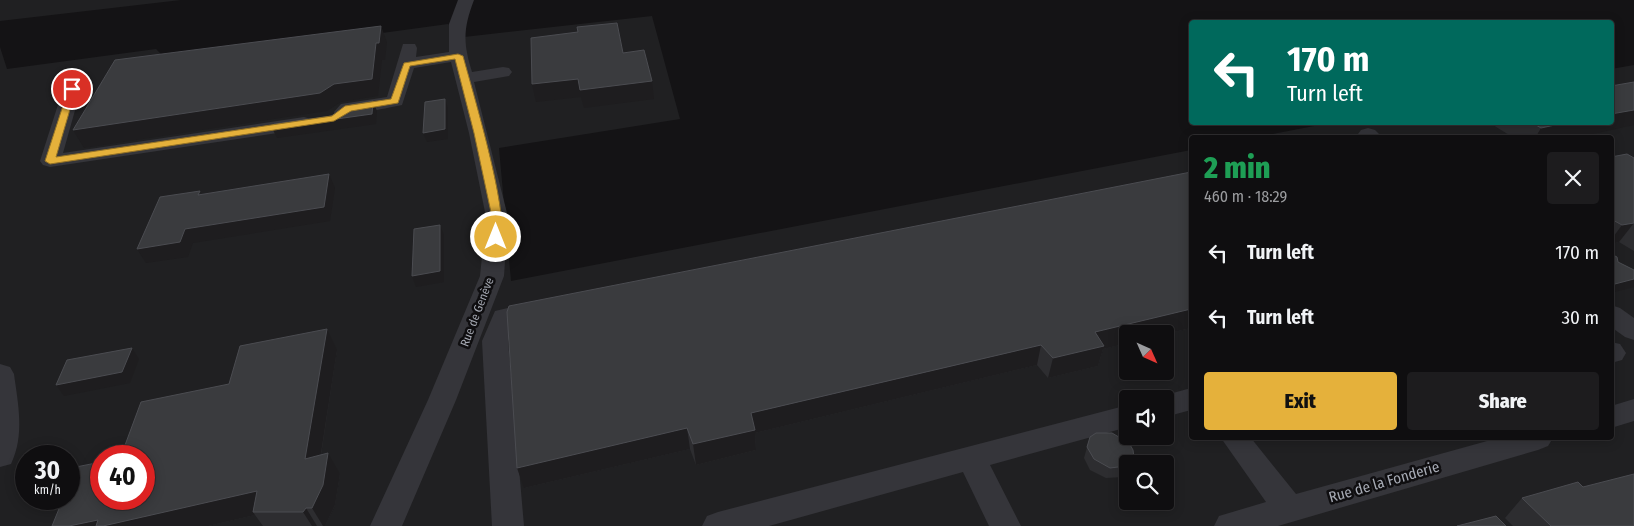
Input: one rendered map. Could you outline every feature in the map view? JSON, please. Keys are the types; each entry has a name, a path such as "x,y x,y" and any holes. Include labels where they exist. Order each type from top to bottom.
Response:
{"street":[{"name":"Rue de Genève","path":"386,526 442,400 492,276 497,217 479,133 458,56 457,24 466,0"},
{"path":"72,89 50,161 334,118 348,108 395,101 408,56 458,56"},
{"path":"464,79 503,72"},
{"path":"508,526 495,341 504,317 562,305"},
{"path":"1614,316 1634,331"},
{"path":"0,375 6,424 0,455"},
{"path":"1174,404 1189,400"},
{"path":"1614,416 1634,410"},
{"path":"718,526 1119,418"},
{"path":"1237,440 1289,509"},
{"name":"Rue de la Fonderie","path":"1230,526 1531,440"},
{"path":"971,458 1005,526"}],"shaded area":[{"path":"0,0 181,0 0,21"},
{"path":"652,16 680,119 499,148 511,281 1189,150 1189,440 1614,440 1614,135 1267,135 1319,125 1614,125 1614,68 1634,65 1634,526 0,526 0,47 7,69 156,49 169,62 448,24 464,37"}],"building":[{"path":"617,23 623,53 644,50 652,81 580,90 578,79 532,84 531,38 578,32 577,27"},
{"path":"381,26 379,43 376,43 372,79 334,84 320,93 73,130 115,60"},
{"path":"1634,82 1634,110 1614,113 1614,85"},
{"path":"445,99 445,129 423,133 425,102"},
{"path":"373,101 372,114 272,128 274,124 331,116 351,105"},
{"path":"1536,125 1555,125 1541,128"},
{"path":"1627,154 1634,158 1634,223 1622,225 1614,221 1614,156"},
{"path":"1189,172 1189,309 1095,332 1104,346 1053,358 1041,345 751,413 755,430 693,444 687,428 517,468 507,312 509,306"},
{"path":"329,174 324,207 185,229 180,242 137,249 160,197 200,191 198,195"},
{"path":"440,225 440,271 412,276 414,229"},
{"path":"1614,256 1617,257 1618,262 1634,270 1634,279 1614,284"},
{"path":"327,329 305,459 328,453 323,485 312,508 306,508 303,512 253,512 257,491 103,526 96,526 98,520 69,526 52,526 59,510 80,510 80,466 90,464 90,510 155,510 155,445 125,445 141,402 229,384 240,346"},
{"path":"132,348 122,372 56,385 67,360"},
{"path":"1096,433 1112,433 1119,437 1119,445 1130,445 1134,455 1119,455 1119,467 1110,468 1094,459 1087,447 1090,437"},
{"path":"1634,474 1634,526 1551,526 1522,498 1578,482 1583,487"},
{"path":"1496,516 1506,526 1457,526"}],"route":[{"path":"72,89 50,161 334,118 348,108 395,101 407,64 458,56 479,133 497,217 496,237"}]}
